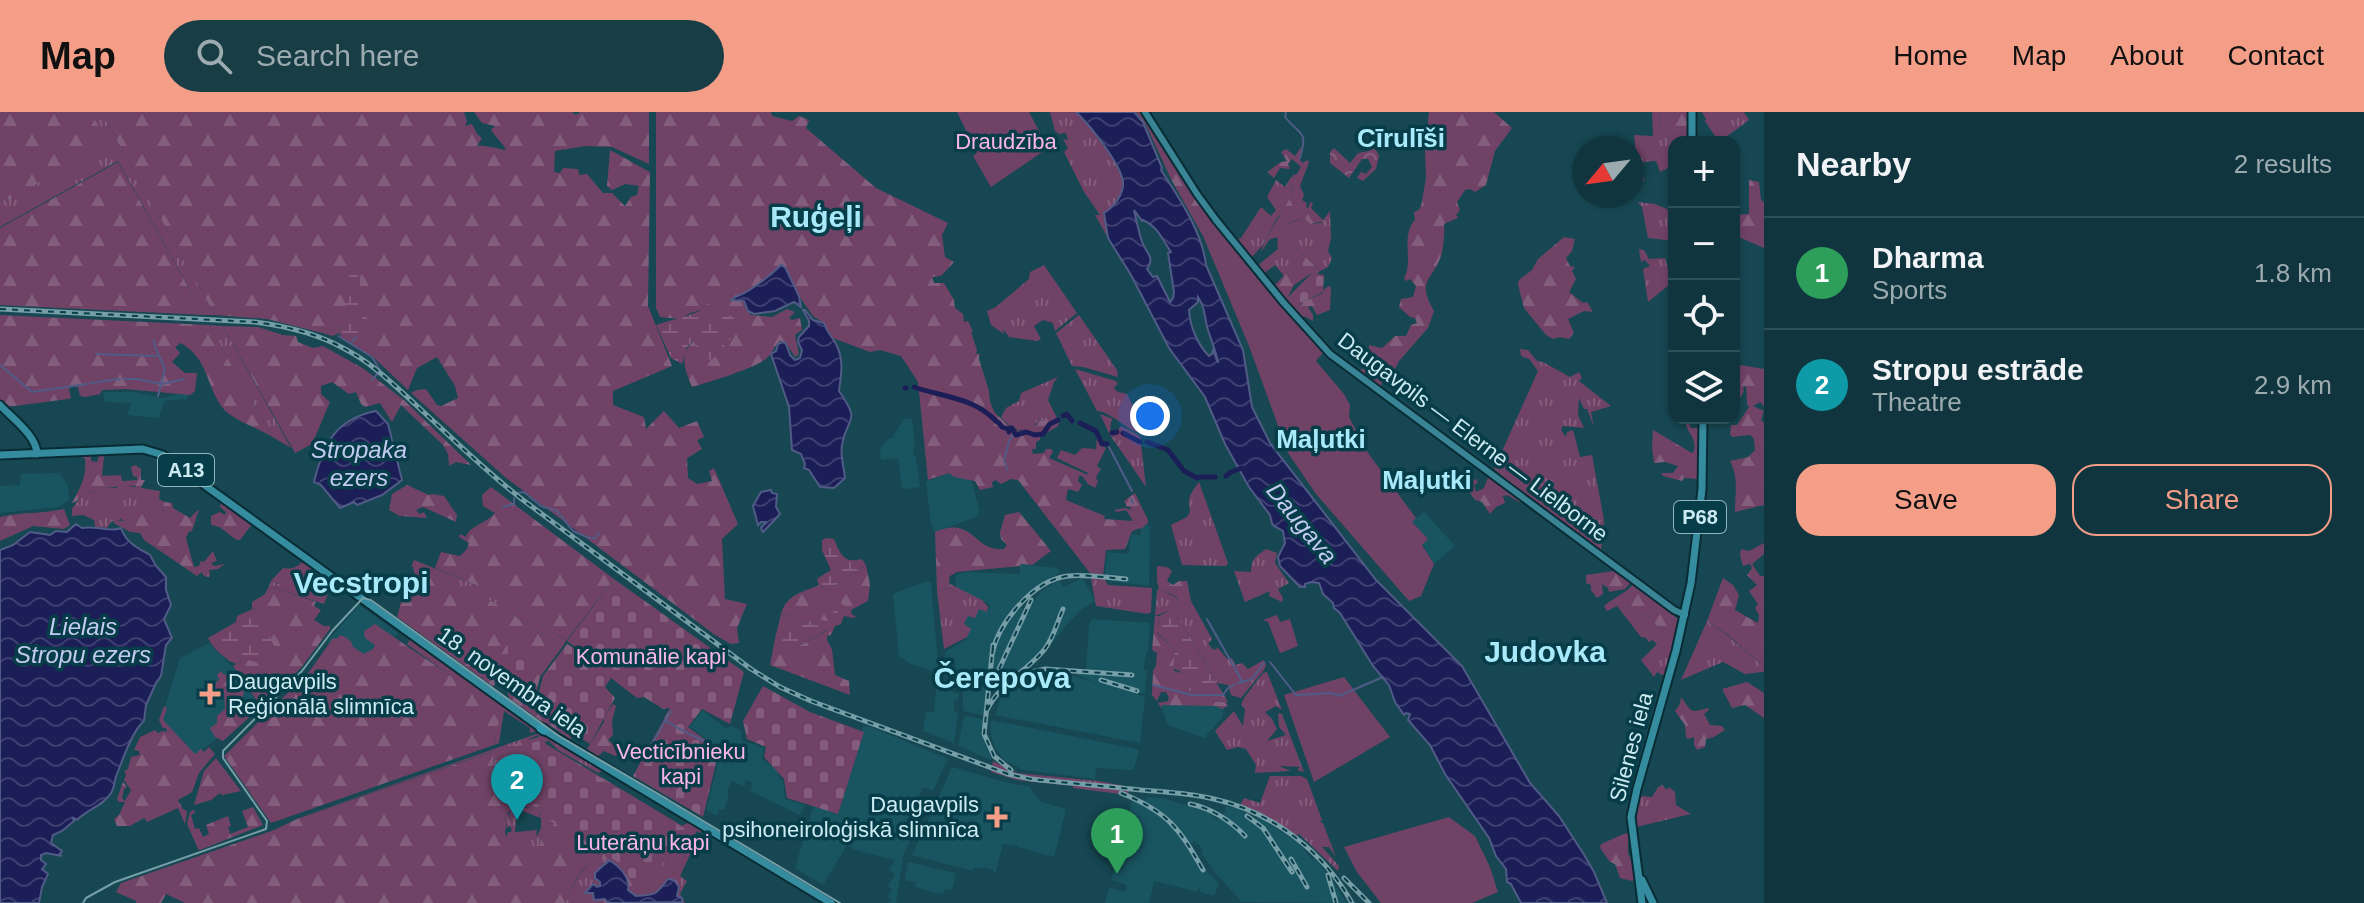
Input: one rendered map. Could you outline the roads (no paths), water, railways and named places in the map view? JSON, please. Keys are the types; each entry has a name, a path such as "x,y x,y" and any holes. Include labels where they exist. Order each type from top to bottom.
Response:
{"main road":[{"name":"Daugavpils — Elerne — Lielborne","path":"1145,112 1210,211 1283,302 1330,354 1674,610 1685,615"},
{"path":"1692,112 1692,136"},
{"path":"0,405 31,438 38,451"},
{"name":"P68","path":"1685,615 1700,514 1703,424"},
{"name":"18. novembra iela","path":"0,455 38,451 143,449 169,458 543,729 831,903"},
{"name":"Silenes iela","path":"1639,875 1631,817 1685,615"},
{"name":"P68","path":"1639,875 1642,903"},
{"name":"P68","path":"1639,875 1653,903"}],"water":[{"name":"Daugava","path":"1076,112 1134,112 1143,122 1161,170 1189,215 1200,240 1206,265 1243,350 1252,407 1270,443 1376,580 1462,666 1530,783 1559,816 1583,853 1607,903 1521,903 1507,882 1506,869 1496,856 1489,838 1445,774 1430,745 1408,720 1410,714 1404,715 1389,685 1373,666 1333,603 1323,594 1319,583 1311,582 1300,587 1280,566 1278,557 1285,543 1283,531 1274,526 1270,515 1249,487 1225,444 1205,397 1169,348 1108,238 1104,213 1118,200 1122,191 1121,174 1111,155","holes":["1134,210 1142,221 1156,230 1171,252 1168,253 1174,292 1170,302 1157,276 1153,277 1147,269 1150,258 1142,242","1198,297 1204,309 1218,363 1213,350 1209,356 1205,351 1193,328 1189,310 1198,302"]},
{"path":"781,265 785,267 799,296 801,307 794,302 775,311 754,314 748,311 744,301 731,300 757,285"},
{"path":"803,310 813,320 824,323 837,346 841,363 839,391 850,409 851,419 842,449 845,478 834,488 820,487 809,470 804,468 801,454 792,450 789,407 771,354 783,342 795,360 800,358 799,337 809,326"},
{"name":"Stropaka ezers","path":"376,411 388,424 402,480 382,495 340,508 321,485 314,482 322,456 341,427 350,420"},
{"path":"771,490 777,494 776,507 780,514 763,532 761,528 766,522 758,525 753,506 761,492"},
{"name":"Lielais Stropu ezers","path":"76,524 82,528 121,528 129,541 150,555 166,577 171,605 164,619 172,638 166,645 161,676 146,705 144,721 128,746 111,793 100,804 77,820 73,818 74,821 53,835 51,843 62,851 59,855 62,856 41,855 41,860 46,864 42,869 48,874 39,903 0,903 0,550 13,545 30,532 50,535 56,531 67,532"},
{"path":"609,860 623,872 628,890 636,896 655,893 668,879 674,880 679,887 677,896 682,898 682,902 608,903 605,899 594,900 593,893 585,893 593,884 600,886 595,873"}],"waterway":[{"path":"1286,112 1285,117 1303,138 1300,158"},
{"path":"338,336 372,357 380,370"},
{"path":"351,343 356,337"},
{"path":"154,340 165,369 158,396"},
{"path":"96,354 156,356"},
{"path":"0,365 32,392 87,384"},
{"path":"372,380 378,373"},
{"path":"90,383 120,379"},
{"path":"123,379 162,384 184,379"},
{"path":"914,387 978,407 997,422"},
{"path":"1063,416 1067,414 1072,421"},
{"path":"1050,424 1058,420"},
{"path":"999,423 1009,432 1012,428 1016,435 1026,432 1043,434 1049,425"},
{"path":"1080,423 1096,431 1102,444 1107,444"},
{"path":"1112,433 1117,432"},
{"path":"1004,461 1014,433"},
{"path":"1123,433 1140,442"},
{"path":"1147,442 1168,450 1184,471 1197,478"},
{"path":"1109,447 1132,491"},
{"path":"1005,463 1007,470"},
{"path":"1226,476 1242,468"},
{"path":"1200,477 1215,477"},
{"path":"518,493 524,492 541,506 557,511 573,531 589,538 595,538 599,533"},
{"path":"503,507 514,504 514,498"},
{"path":"1131,499 1133,503"},
{"path":"1207,619 1243,683"},
{"path":"1270,662 1296,695 1332,693 1339,696 1383,677"},
{"path":"1238,683 1252,679 1264,663"},
{"path":"1153,685 1192,695 1223,695 1235,684"},
{"path":"646,754 671,711"},
{"path":"665,720 721,749"},
{"path":"722,750 726,751"}],"tram line":[{"path":"83,903 86,898 115,882 266,829 267,821 223,758 223,751 302,671 333,630 363,598 371,600 559,736 667,799"},
{"path":"660,795 840,903"}],"railway":[{"path":"0,309 255,322 322,338 363,360 523,500 751,669 780,687 1008,774 1031,779 1187,794 1235,805 1256,813 1294,836 1326,867 1352,903"},
{"path":"992,654 1010,616 1043,585 1068,576 1126,579"},
{"path":"994,680 1031,600"},
{"path":"987,710 998,693 1044,650 1063,609"},
{"path":"993,645 984,734 994,756 1011,770"},
{"path":"1023,674 1045,669 1132,675"},
{"path":"1101,680 1137,691"},
{"path":"1121,793 1150,807 1171,823 1203,870"},
{"path":"1190,804 1220,816 1245,836"},
{"path":"1247,816 1263,828 1292,872"},
{"path":"1291,859 1307,887"},
{"path":"1328,875 1336,903"},
{"path":"1344,878 1369,903"}],"place":[{"name":"Daugavpils Reģionālā slimnīca","path":"210,694"},
{"name":"Daugavpils psihoneiroloģiskā slimnīca","path":"997,817"},
{"name":"Stropu estrāde","path":"517,820"},
{"name":"Dharma","path":"1117,874"}],"district":[{"name":"Cīrulīši","path":"1401,138"},
{"name":"Ruģeļi","path":"816,216"},
{"name":"Maļutki","path":"1321,439"},
{"name":"Maļutki","path":"1427,480"},
{"name":"Vecstropi","path":"361,582"},
{"name":"Judovka","path":"1545,651"},
{"name":"Čerepova","path":"1002,677"}],"park label":[{"name":"Draudzība","path":"1006,141"},
{"name":"Komunālie kapi","path":"651,656"},
{"name":"Vecticībnieku kapi","path":"681,764"},
{"name":"Luterāņu kapi","path":"643,842"}]}
